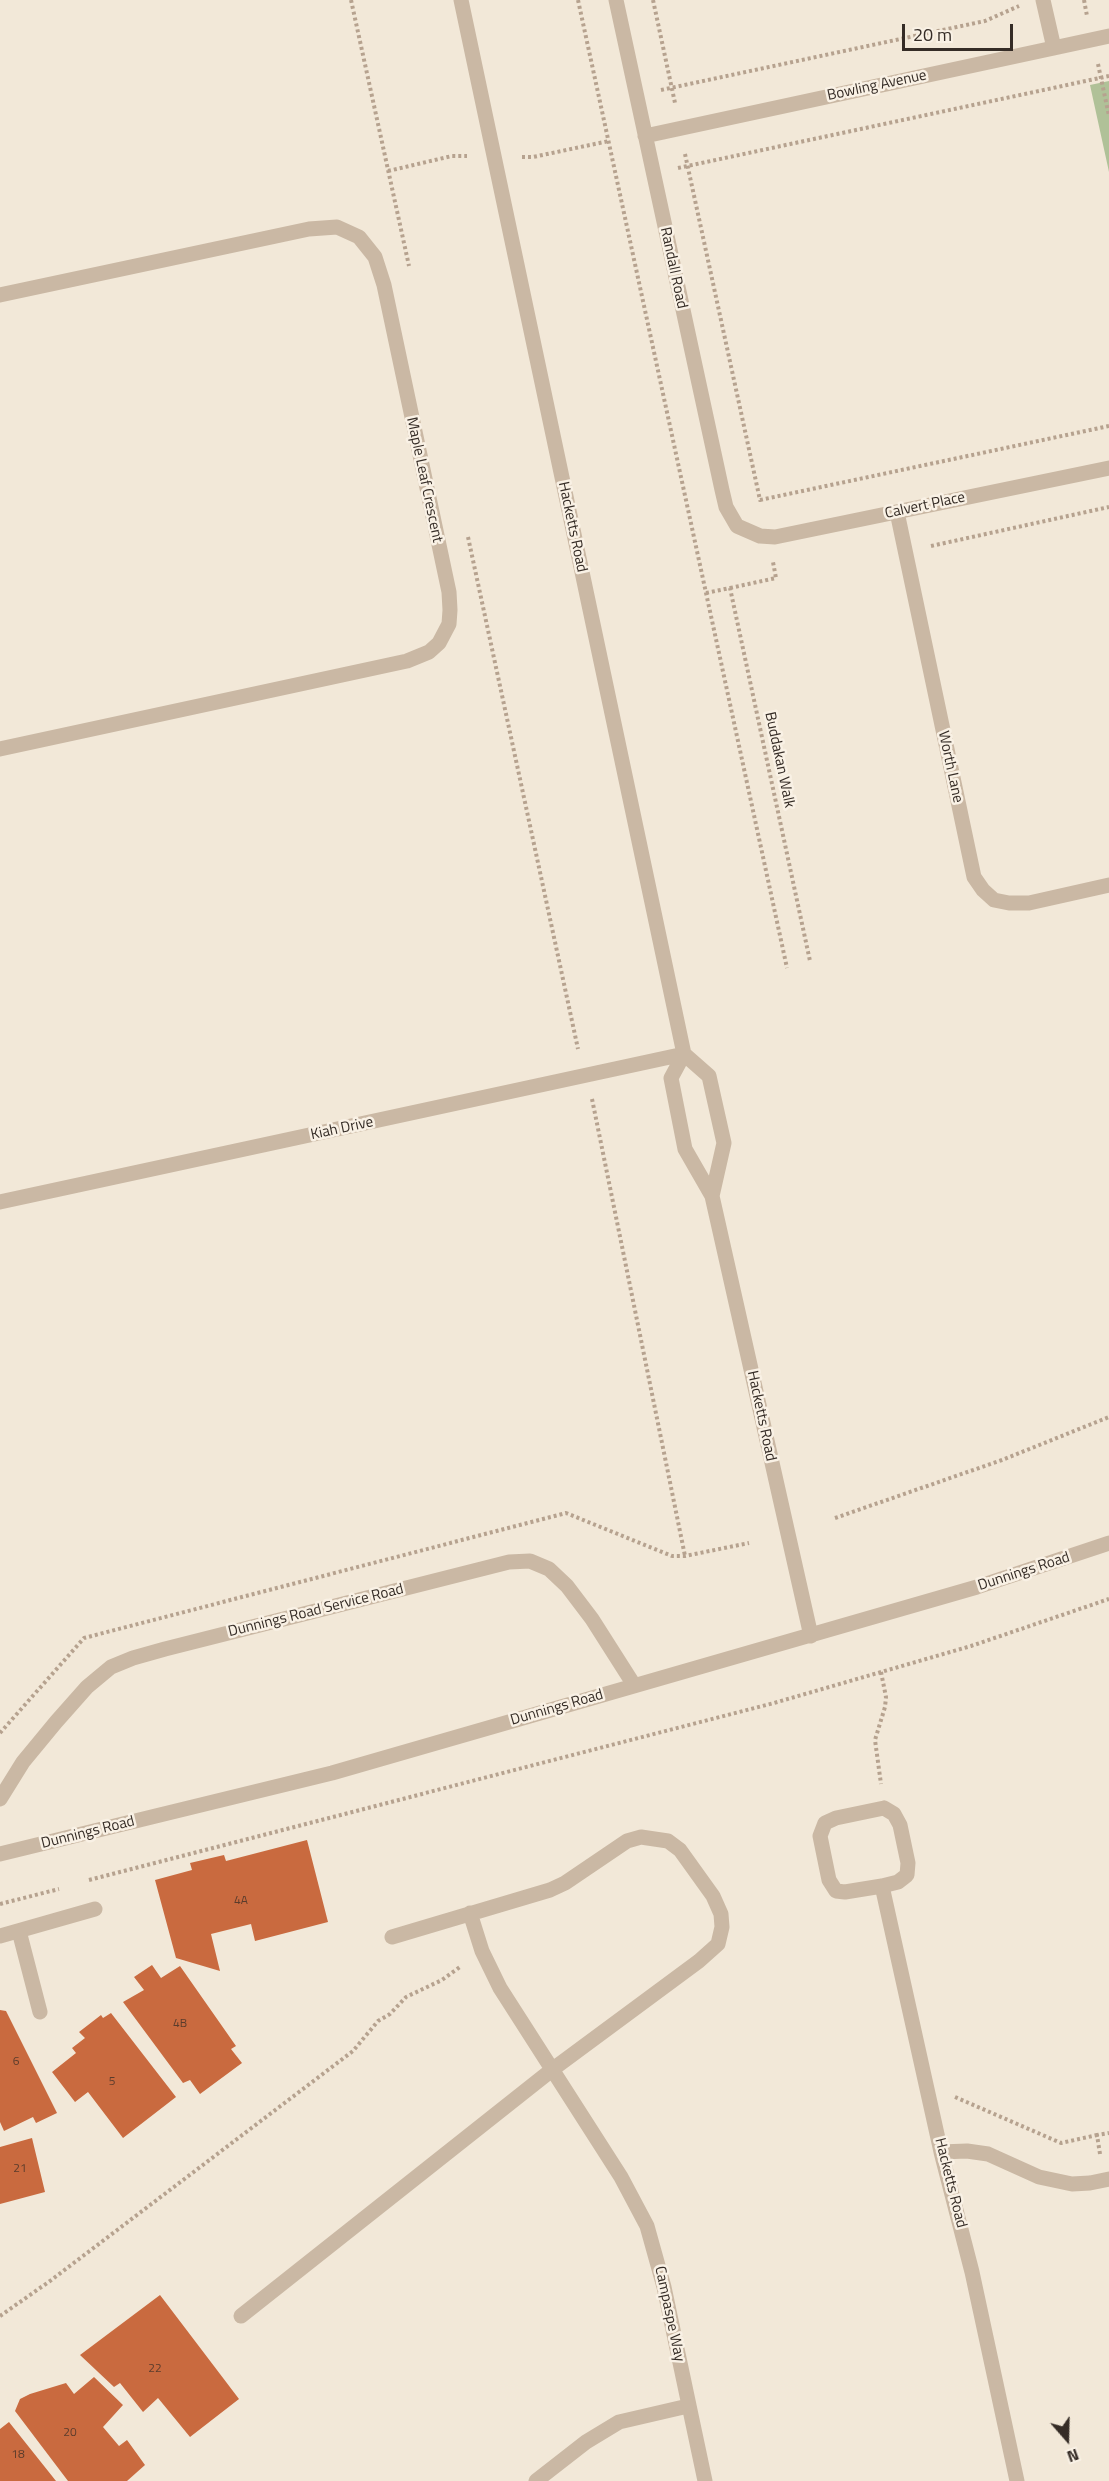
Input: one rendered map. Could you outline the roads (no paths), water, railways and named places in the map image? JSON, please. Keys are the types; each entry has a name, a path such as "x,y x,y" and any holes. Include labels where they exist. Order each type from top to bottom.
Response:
{"street":[{"name":"Hacketts Road","path":"460,0 684,1054 709,1076 724,1143 712,1196"},
{"name":"Randall Road","path":"616,0 726,507 742,530"},
{"path":"1036,2 1054,48"},
{"name":"Bowling Avenue","path":"645,136 1109,36"},
{"name":"Maple Leaf Crescent","path":"0,295 309,229 337,227 359,237 375,256 384,285 449,592 450,610 449,624 439,643 429,652 407,662 0,749"},
{"name":"Calvert Place","path":"742,530 760,536 775,537 1109,468"},
{"name":"Worth Lane","path":"897,512 974,877 994,900 1009,903 1029,903 1109,885"},
{"name":"Hacketts Road","path":"684,1054 671,1078 686,1149 712,1196 811,1636"},
{"name":"Kiah Drive","path":"0,1202 684,1054"},
{"name":"Dunnings Road","path":"0,1854 332,1773 977,1587 1109,1543"},
{"name":"Dunnings Road Service Road","path":"0,1799 23,1762 56,1722 87,1687 111,1667 165,1649 509,1562 530,1561 549,1569 561,1580 592,1619 634,1685"},
{"path":"884,1808 894,1814 900,1825 908,1863 907,1875 898,1882 882,1886 845,1892 837,1891 829,1880 820,1836 825,1823 836,1818 884,1808"},
{"path":"241,2316 553,2069 699,1961 718,1944 723,1927 721,1914 713,1896 680,1850 668,1841 641,1837 627,1841 550,1890 392,1937"},
{"name":"Hacketts Road","path":"882,1886 941,2152 972,2272 1017,2481"},
{"path":"0,1935 95,1910"},
{"name":"Campaspe Way","path":"470,1913 482,1951 500,1988 609,2156 647,2226 656,2256 705,2481"},
{"path":"19,1930 40,2012"},
{"path":"941,2152 967,2151 988,2154 1039,2177 1072,2184 1109,2179"},
{"path":"536,2481 586,2442 619,2422 688,2406"}]}
